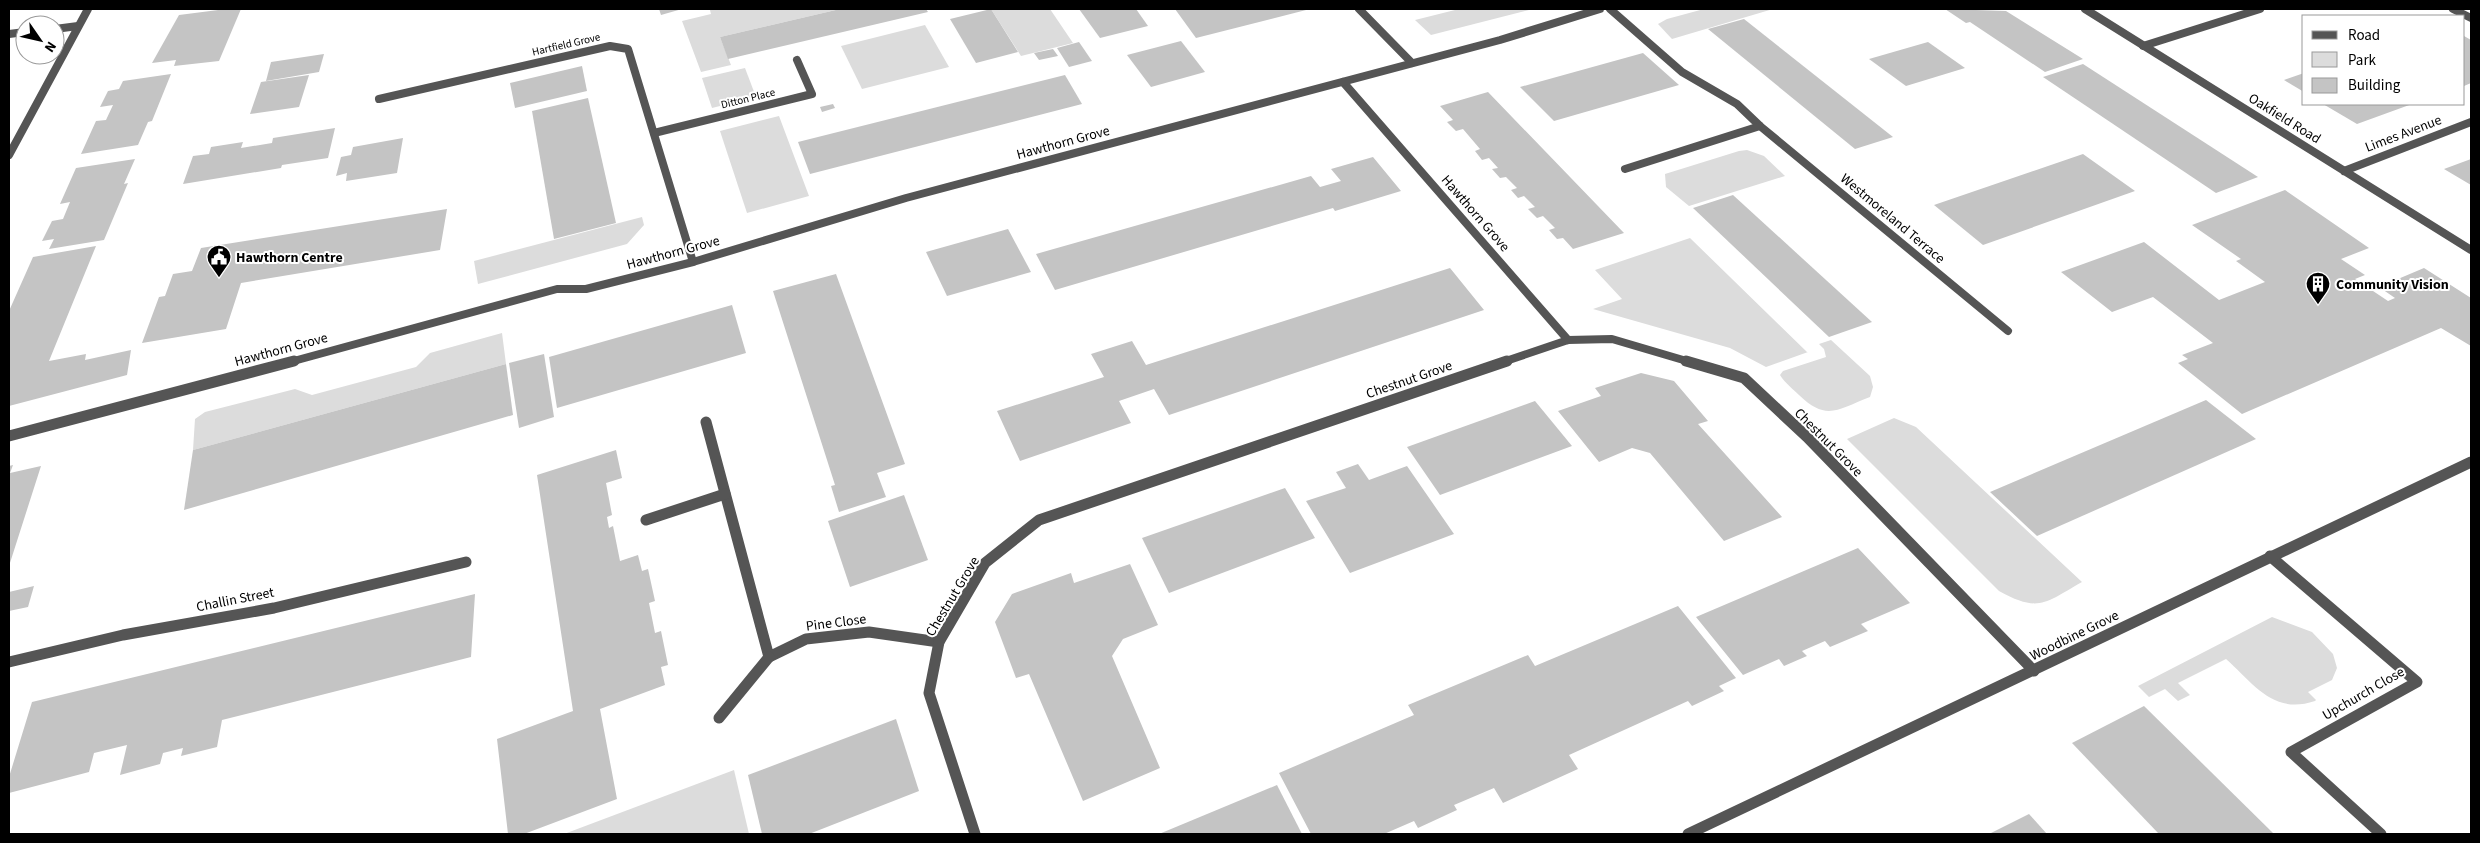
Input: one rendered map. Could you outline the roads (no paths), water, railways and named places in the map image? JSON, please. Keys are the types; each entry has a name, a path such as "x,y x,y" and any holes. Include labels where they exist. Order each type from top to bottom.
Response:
{"street":[{"path":"9,155 88,9"},
{"path":"1359,9 1412,63"},
{"name":"Hawthorn Grove","path":"9,436 557,289 586,289 692,262 906,198 1500,40 1559,20 1600,9"},
{"name":"Westmoreland Terrace","path":"1610,9 1682,72 1736,104 1760,126 2008,331"},
{"name":"Oakfield Road","path":"2085,9 2471,250"},
{"path":"2143,46 2260,9"},
{"path":"2453,9 2471,18"},
{"path":"65,27 78,26"},
{"name":"Hartfield Grove","path":"379,99 610,46 628,48 692,262"},
{"name":"Ditton Place","path":"654,133 812,94 797,60"},
{"name":"Hawthorn Grove","path":"1343,82 1568,340"},
{"name":"Limes Avenue","path":"2344,170 2471,122"},
{"path":"1625,169 1760,126"},
{"name":"Chestnut Grove","path":"975,834 929,693 939,642 985,563 1039,520 1568,340 1612,339 1744,378 1807,437 2034,671"},
{"path":"706,422 769,657"},
{"name":"Woodbine Grove","path":"1688,834 2471,462"},
{"path":"646,520 725,494"},
{"name":"Upchurch Close","path":"2270,556 2417,682 2291,752 2381,834"},
{"name":"Challin Street","path":"9,662 123,635 274,608 466,562"},
{"name":"Pine Close","path":"718,718 769,657 806,640 868,632 939,642"}],"place":[{"name":"Hawthorn Centre","path":"219,278"},
{"name":"Community Vision","path":"2318,305"}]}
